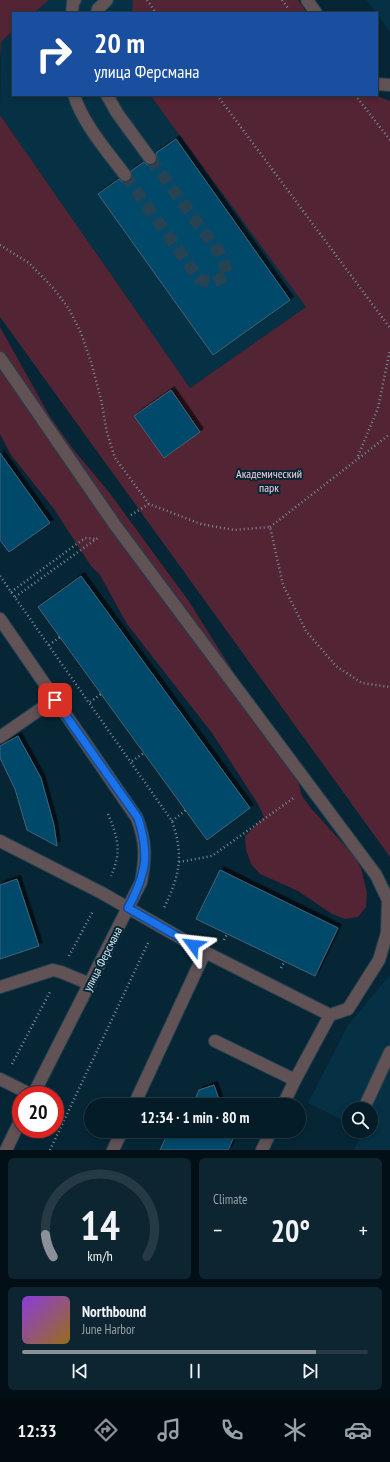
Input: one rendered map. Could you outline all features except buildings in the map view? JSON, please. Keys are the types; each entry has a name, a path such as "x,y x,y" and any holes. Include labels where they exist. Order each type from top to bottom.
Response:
{"street":[{"path":"72,12 73,2 76,0"},
{"path":"97,12 98,9 107,0"},
{"path":"307,0 315,12"},
{"path":"378,84 390,85"},
{"path":"74,96 76,102 92,130 124,175"},
{"path":"108,96 117,114 150,158"},
{"path":"0,358 115,525 376,875 388,900 387,933 379,960 348,1009 330,1015 286,1098"},
{"name":"улица Ферсмана","path":"0,619 138,818 144,837 145,860 141,882 37,1086"},
{"path":"0,737 55,700"},
{"path":"0,840 128,908 205,952 330,1015"},
{"path":"137,1098 205,952"},
{"path":"0,987 53,970 90,984"},
{"path":"215,1041 295,1080"},
{"path":"367,1102 390,1052"},
{"path":"0,1079 14,1086"},
{"path":"6,1150 12,1138"},
{"path":"113,1150 119,1138"},
{"path":"262,1150 268,1138"}],"path":[{"path":"147,0 155,12"},
{"path":"218,96 390,328"},
{"path":"356,96 390,140"},
{"path":"0,245 29,263 54,289 69,309 81,333 91,362 101,399 107,433 115,458 149,504 208,525 234,530 270,527 358,457 390,434"},
{"path":"358,457 378,408 390,350"},
{"path":"15,597 115,525 149,504"},
{"path":"270,527 284,585 306,631 336,666 362,683 390,687"},
{"path":"11,592 86,538 96,539"},
{"path":"0,576 132,761 172,821 179,841 179,862 174,886 50,1150"},
{"path":"49,645 60,637"},
{"path":"90,702 101,694"},
{"path":"132,761 144,753"},
{"path":"179,862 212,856 310,787"},
{"path":"172,821 186,810"}],"shaded area":[{"path":"49,0 133,0 132,12 35,12"},
{"path":"366,0 390,0 390,32 378,14 378,12 376,12"},
{"path":"12,32 12,96 151,96 306,307 190,388 0,115 1,42"},
{"path":"390,975 390,1150 354,1150 360,1138 378,1138 378,1102 342,1102 342,1120 308,1103 348,1025"}],"green space":[{"path":"0,0 49,0 35,12 12,12 12,32 1,42 0,60"},
{"path":"133,0 298,0 306,12 132,12"},
{"name":"Академический парк","path":"151,96 377,96 390,101 390,857 0,317 0,115 190,388 306,307"},
{"path":"0,327 49,415 73,449 108,491 188,600 295,770 302,796 354,856 361,868 367,893 366,907 358,917 345,919 332,914 298,891 260,874 251,864 246,850 245,836 264,817 258,804 212,733 127,624 100,575 91,566 54,509 11,455 0,434"}],"tunnel":[{"path":"125,175 199,279 212,283 228,275 220,254 150,158"}],"route":[{"path":"55,700 138,818 144,837 145,860 141,882 128,908 193,945"}]}
